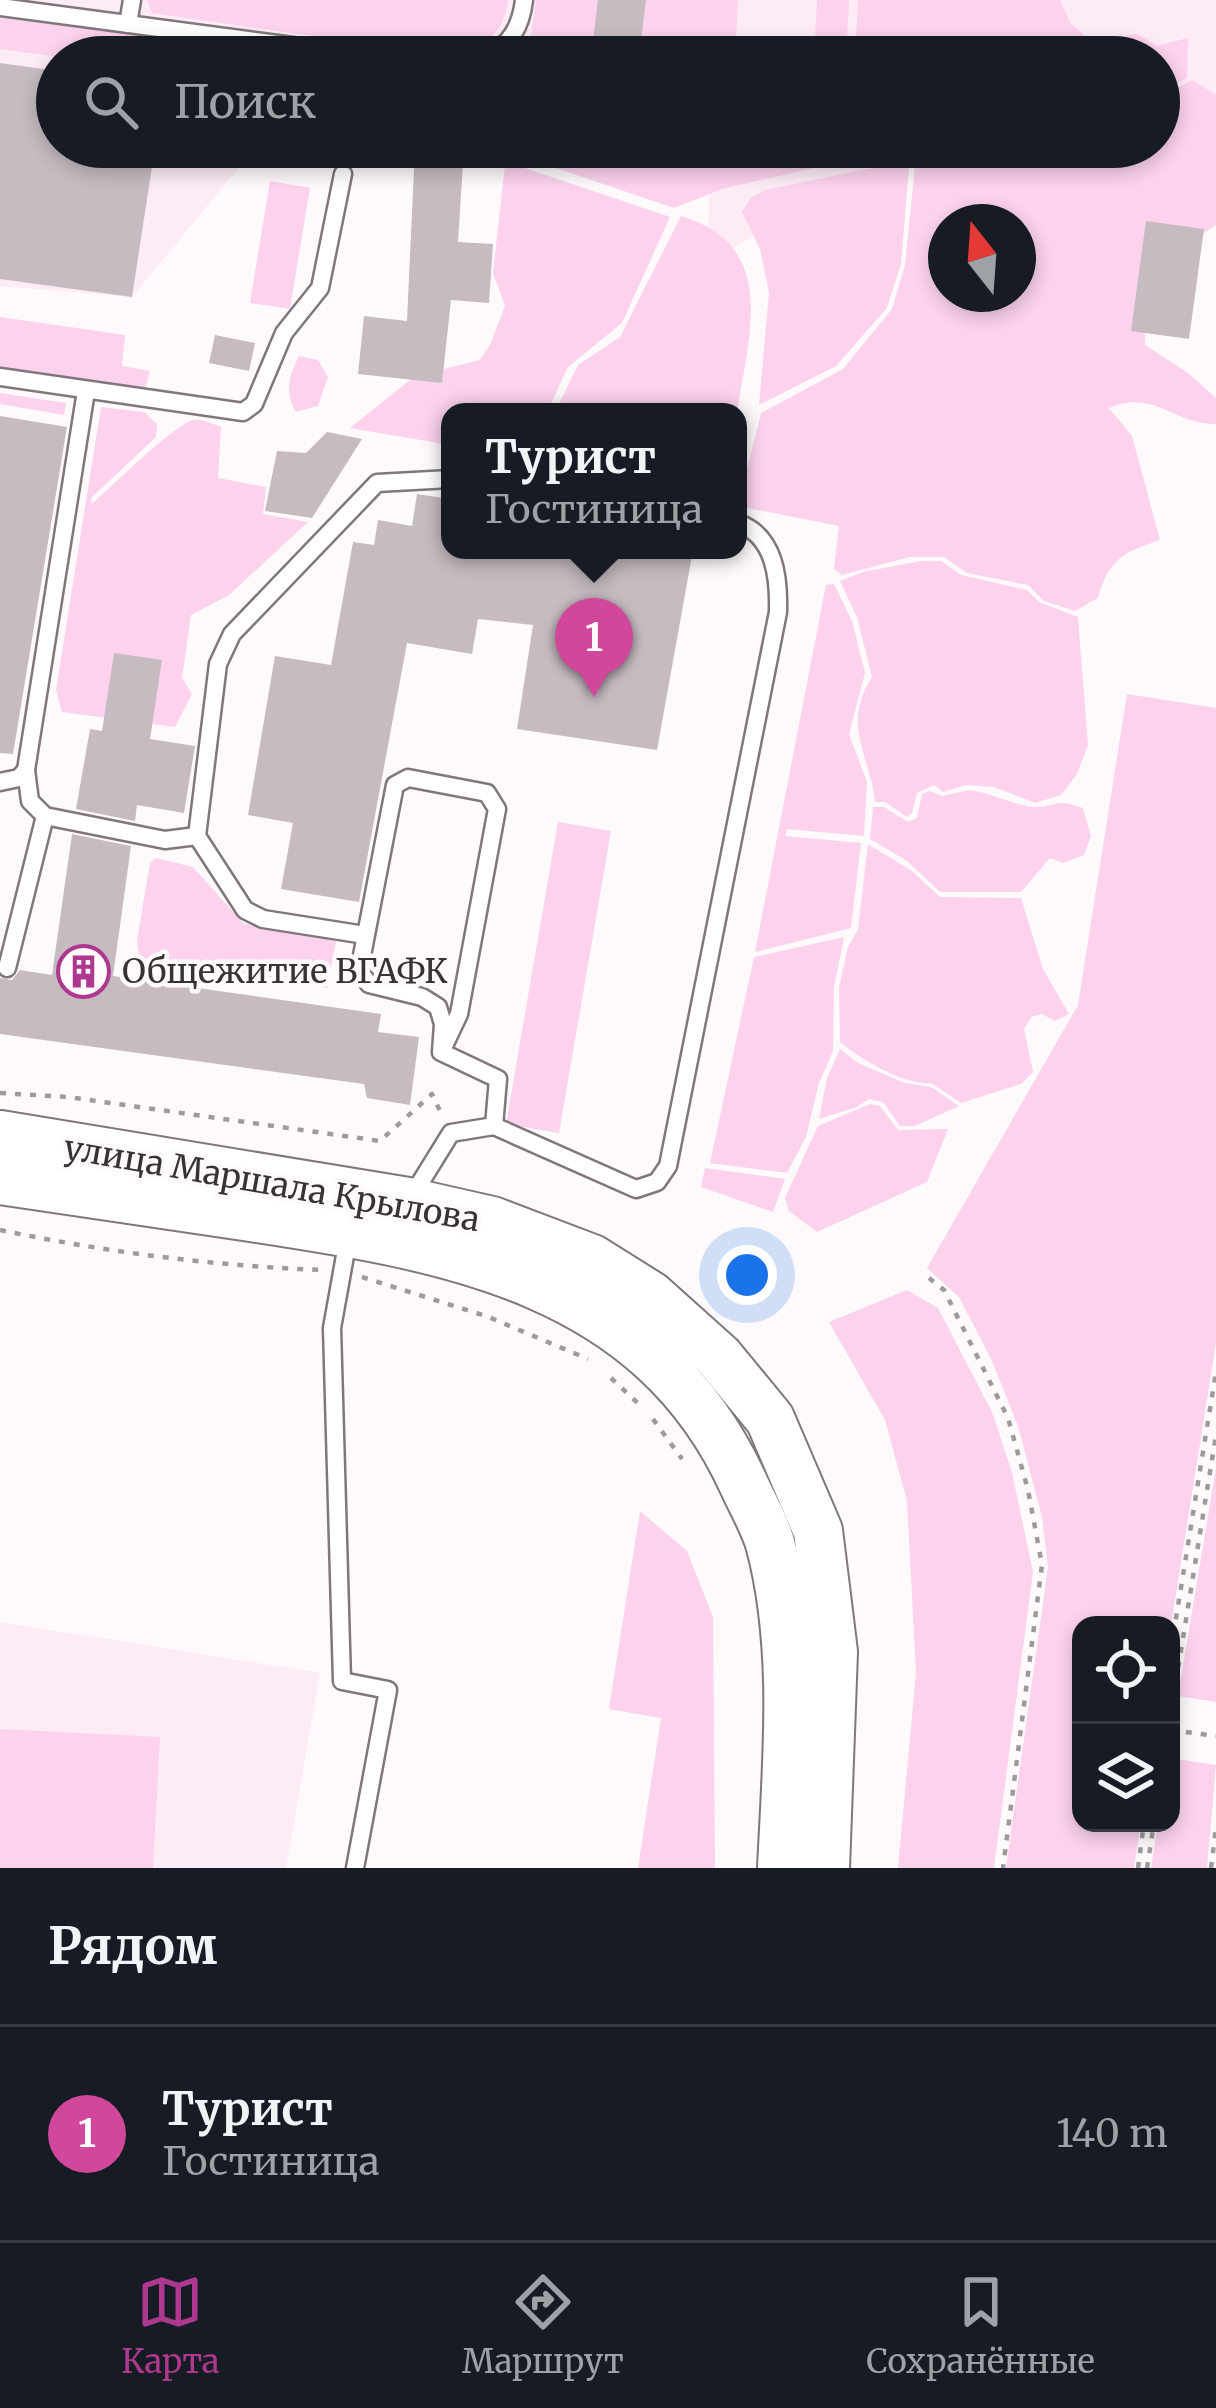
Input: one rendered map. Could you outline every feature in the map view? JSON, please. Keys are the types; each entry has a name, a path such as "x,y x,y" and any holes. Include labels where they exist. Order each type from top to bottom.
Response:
{"main road":[{"name":"улица Маршала Крылова","path":"0,1137 408,1202 492,1221 592,1259 651,1296 719,1358 770,1419 818,1531 833,1652 825,1868"},
{"path":"0,1137 15,1150 15,1162 0,1177"},
{"name":"улица Маршала Крылова","path":"0,1177 345,1251 486,1263 577,1303 631,1338 684,1391 727,1448 769,1541 788,1660 782,1868"}],"lane":[{"path":"128,24 132,0"},
{"path":"513,36 524,0"},
{"path":"0,7 218,36"},
{"path":"0,377 234,412 254,404 284,333 320,288 343,174"},
{"path":"86,391 26,770 30,801 45,816 165,840 197,836"},
{"path":"365,935 262,919 245,910 197,836 218,664 232,634 377,483 441,479"},
{"path":"408,1202 451,1133 494,1126 636,1189 657,1182 668,1166 778,612 779,574 747,526"},
{"path":"0,782 19,778 26,770"},
{"path":"408,778 487,793 497,808 460,1014 441,1052 443,1024 438,1007 422,998 369,985 359,971 394,785 408,778"},
{"path":"7,968 6,942 45,816"},
{"path":"441,1052 498,1079 494,1126"},
{"path":"345,1251 332,1328 342,1681 388,1690 356,1868"}],"path":[{"path":"0,1093 68,1097 380,1141 432,1094 451,1133"},
{"path":"0,1230 87,1248 269,1268 345,1251 593,1361"},
{"path":"929,1278 944,1290 1009,1418 1042,1565 1003,1868"},
{"path":"1176,1616 1216,1372"},
{"path":"607,1374 649,1413 685,1462"},
{"path":"1180,1657 1216,1435"},
{"path":"1180,1731 1216,1736"},
{"path":"1211,1868 1216,1827"},
{"path":"1138,1868 1143,1832"},
{"path":"1147,1868 1153,1832"}],"shaded area":[{"path":"0,0 1216,0 1216,132 1180,121 1180,36 36,36 36,168 239,168 132,297 0,286"},
{"path":"147,0 508,0 492,36 312,36 152,13"},
{"path":"536,0 738,0 736,36 531,36"},
{"path":"817,0 849,0 847,36 815,36"},
{"path":"858,0 1060,0 1071,24 1085,36 856,36"},
{"path":"0,17 139,36 36,36 36,54 0,49"},
{"path":"1188,38 1187,78 1180,82 1180,40"},
{"path":"1192,80 1216,95 1216,225 1186,245 1144,309 1145,345 1216,398 1216,424 1139,402 1109,408 1132,436 1160,540 1119,559 1098,598 1075,611 1044,601 1028,585 967,573 944,557 910,557 842,575 834,569 839,526 747,508 747,470 761,413 843,369 892,309 905,265 915,168 1180,168 1180,87"},
{"path":"505,168 525,168 670,217 622,323 568,367 551,403 441,403 441,443 350,428 415,376 480,360 505,306 493,273"},
{"path":"556,168 813,168 725,188 674,208"},
{"path":"710,168 870,168 707,263"},
{"path":"872,168 909,168 901,264 887,308 836,366 759,405 769,293 760,249 742,212 751,198 765,190"},
{"path":"270,181 310,188 290,309 250,303"},
{"path":"681,216 712,230 733,248 745,270 750,296 739,403 559,403 578,365 620,337"},
{"path":"0,317 125,335 122,366 150,371 144,392 0,369"},
{"path":"299,356 318,360 328,377 318,406 296,412 289,384"},
{"path":"0,393 66,403 64,415 0,404"},
{"path":"101,407 144,412 157,424 156,437 91,498 92,504 173,432 197,420 221,427 218,478 266,487 263,514 308,522 229,595 191,615 182,678 192,694 175,727 62,712 56,690"},
{"path":"921,561 941,561 961,575 1027,590 1039,602 1078,617 1088,745 1077,774 1061,795 1035,803 994,787 967,785 943,792 934,785 917,793 907,817 885,802 875,802 858,725 863,694 872,677 857,617 840,581"},
{"path":"834,584 852,621 865,673 849,734 867,782 864,836 787,829 785,836 861,843 851,928 755,952 826,585"},
{"path":"1127,694 1216,708 1216,1343 1172,1616 1072,1616 1072,1832 1140,1832 1134,1868 1006,1868 1048,1567 1042,1517 1018,1426 992,1361 959,1297 927,1268 1078,1005"},
{"path":"969,790 1030,807 1062,803 1083,808 1091,836 1084,855 1063,863 1050,858 1021,892 940,892 907,861 870,839 873,807 884,807 908,822 917,818 922,794 930,791 942,796"},
{"path":"558,822 611,831 559,1133 506,1124"},
{"path":"868,844 912,871 940,897 1021,898 1043,969 1069,1014 1055,1021 1042,1014 1031,1017 1024,1029 1033,1072 1021,1084 961,1103 931,1083 884,1070 840,1042 839,987 848,947 858,929"},
{"path":"156,858 193,867 243,923 336,941 327,988 155,965 139,957 137,941 150,863"},
{"path":"844,937 834,987 833,1051 819,1083 806,1137 787,1173 710,1163 754,957"},
{"path":"840,1049 858,1063 905,1083 931,1087 959,1106 915,1126 900,1126 883,1102 869,1099 819,1119 827,1078"},
{"path":"870,1104 880,1106 898,1130 948,1129 927,1182 817,1232 789,1211 785,1198 818,1126"},
{"path":"705,1168 785,1179 773,1212 701,1187"},
{"path":"907,1290 938,1308 993,1414 1012,1473 1033,1572 994,1868 898,1868 916,1672 907,1501 885,1420 829,1322"},
{"path":"1216,1468 1216,1702 1180,1696"},
{"path":"640,1511 687,1551 713,1617 715,1868 638,1868 661,1718 609,1709"},
{"path":"0,1622 320,1673 286,1868 0,1868"},
{"path":"0,1729 160,1737 153,1868 0,1868"},
{"path":"1180,1759 1216,1765 1207,1868 1151,1868 1157,1832 1180,1832"}],"building":[{"path":"598,0 646,0 642,36 594,36"},
{"path":"0,63 36,68 36,168 152,168 132,297 0,279"},
{"path":"414,168 463,168 458,242 493,244 489,303 451,300 442,383 358,374 364,316 407,321"},
{"path":"1146,221 1204,229 1189,339 1131,331"},
{"path":"215,335 255,343 249,371 209,363"},
{"path":"0,416 67,427 13,754 0,753"},
{"path":"327,432 362,439 312,518 265,511 277,451 306,453"},
{"path":"417,494 441,498 441,559 691,559 657,750 517,729 533,625 478,619 472,654 407,643 359,902 281,889 293,823 248,815 275,656 331,665 353,542 374,545 378,520 412,526"},
{"path":"114,653 162,660 150,739 195,746 184,813 137,805 135,821 76,809 90,729 102,731"},
{"name":"Общежитие ВГАФК","path":"72,834 131,846 113,976 381,1014 378,1032 419,1037 410,1105 367,1098 364,1084 0,1034 0,978 12,980 20,970 52,975"}],"place":[{"name":"Турист","path":"594,697"},
{"name":"Общежитие ВГАФК","path":"83,971"}]}
